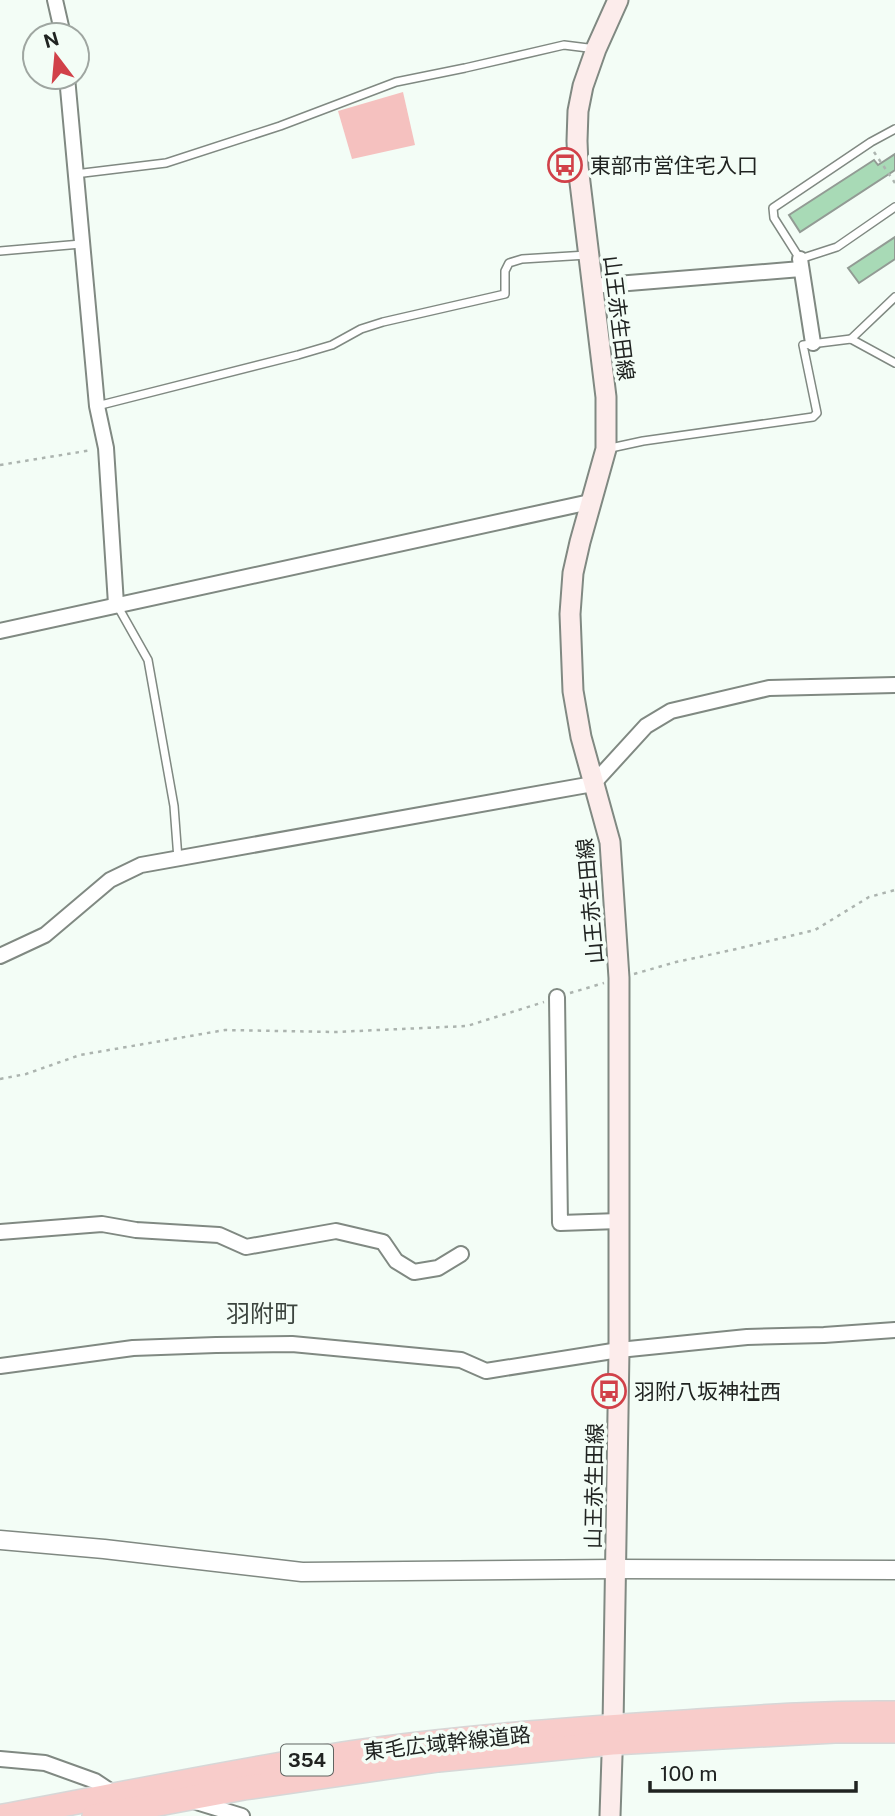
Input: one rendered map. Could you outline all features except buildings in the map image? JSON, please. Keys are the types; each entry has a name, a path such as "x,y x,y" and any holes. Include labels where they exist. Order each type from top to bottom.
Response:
{"highway":[{"name":"東毛広域幹線道路","path":"94,1816 257,1786 613,1735 834,1713 895,1713"},
{"name":"東毛広域幹線道路","path":"4,1816 342,1754 433,1742 613,1735 895,1731"}],"main road":[{"name":"山王赤生田線","path":"610,1816 619,1350 619,978 610,842 581,737 573,691 570,635 573,573 606,449 606,397 578,166 578,121 583,86 618,0"}],"street":[{"path":"55,0 60,21"},
{"path":"68,91 97,406 106,448 116,604"},
{"path":"592,286 800,264 813,343"},
{"path":"0,631 590,502"},
{"path":"0,956 45,935 110,880 141,865 593,783 646,726 671,711 769,688 895,685"},
{"path":"557,997 560,1223 619,1221"},
{"path":"0,1233 102,1224 136,1230 219,1235 246,1247 336,1231 383,1242 396,1261 414,1272 438,1268 461,1254"},
{"path":"0,1366 133,1348 292,1344 461,1360 486,1371 619,1350 747,1337 895,1331"},
{"path":"0,1540 302,1572 895,1570"},
{"path":"0,1759 45,1763 95,1781 116,1795"},
{"path":"185,1799 242,1816"}],"lane":[{"path":"75,174 166,163 280,126 396,82 564,45 596,49"},
{"path":"895,129 773,208 774,218 800,264 837,247 895,207"},
{"path":"0,251 81,244"},
{"path":"97,406 298,355 332,345 360,329 383,322 505,294 505,271 509,263 522,259 588,255"},
{"path":"851,340 895,297"},
{"path":"606,449 643,441 813,417 817,413 803,345 851,340 895,363"},
{"path":"116,604 148,660 174,806 178,859"}],"path":[{"path":"868,144 895,183"},
{"path":"0,465 106,448"},
{"path":"0,1079 26,1074 80,1055 225,1030 335,1032 467,1026 676,962 814,930 869,897 895,890"}],"shaded area":[{"path":"403,92 415,145 352,159 338,111"}],"place":[{"name":"東部市営住宅入口","path":"565,165"},
{"name":"羽附八坂神社西","path":"609,1391"}],"district":[{"name":"羽附町","path":"262,1313"}]}
